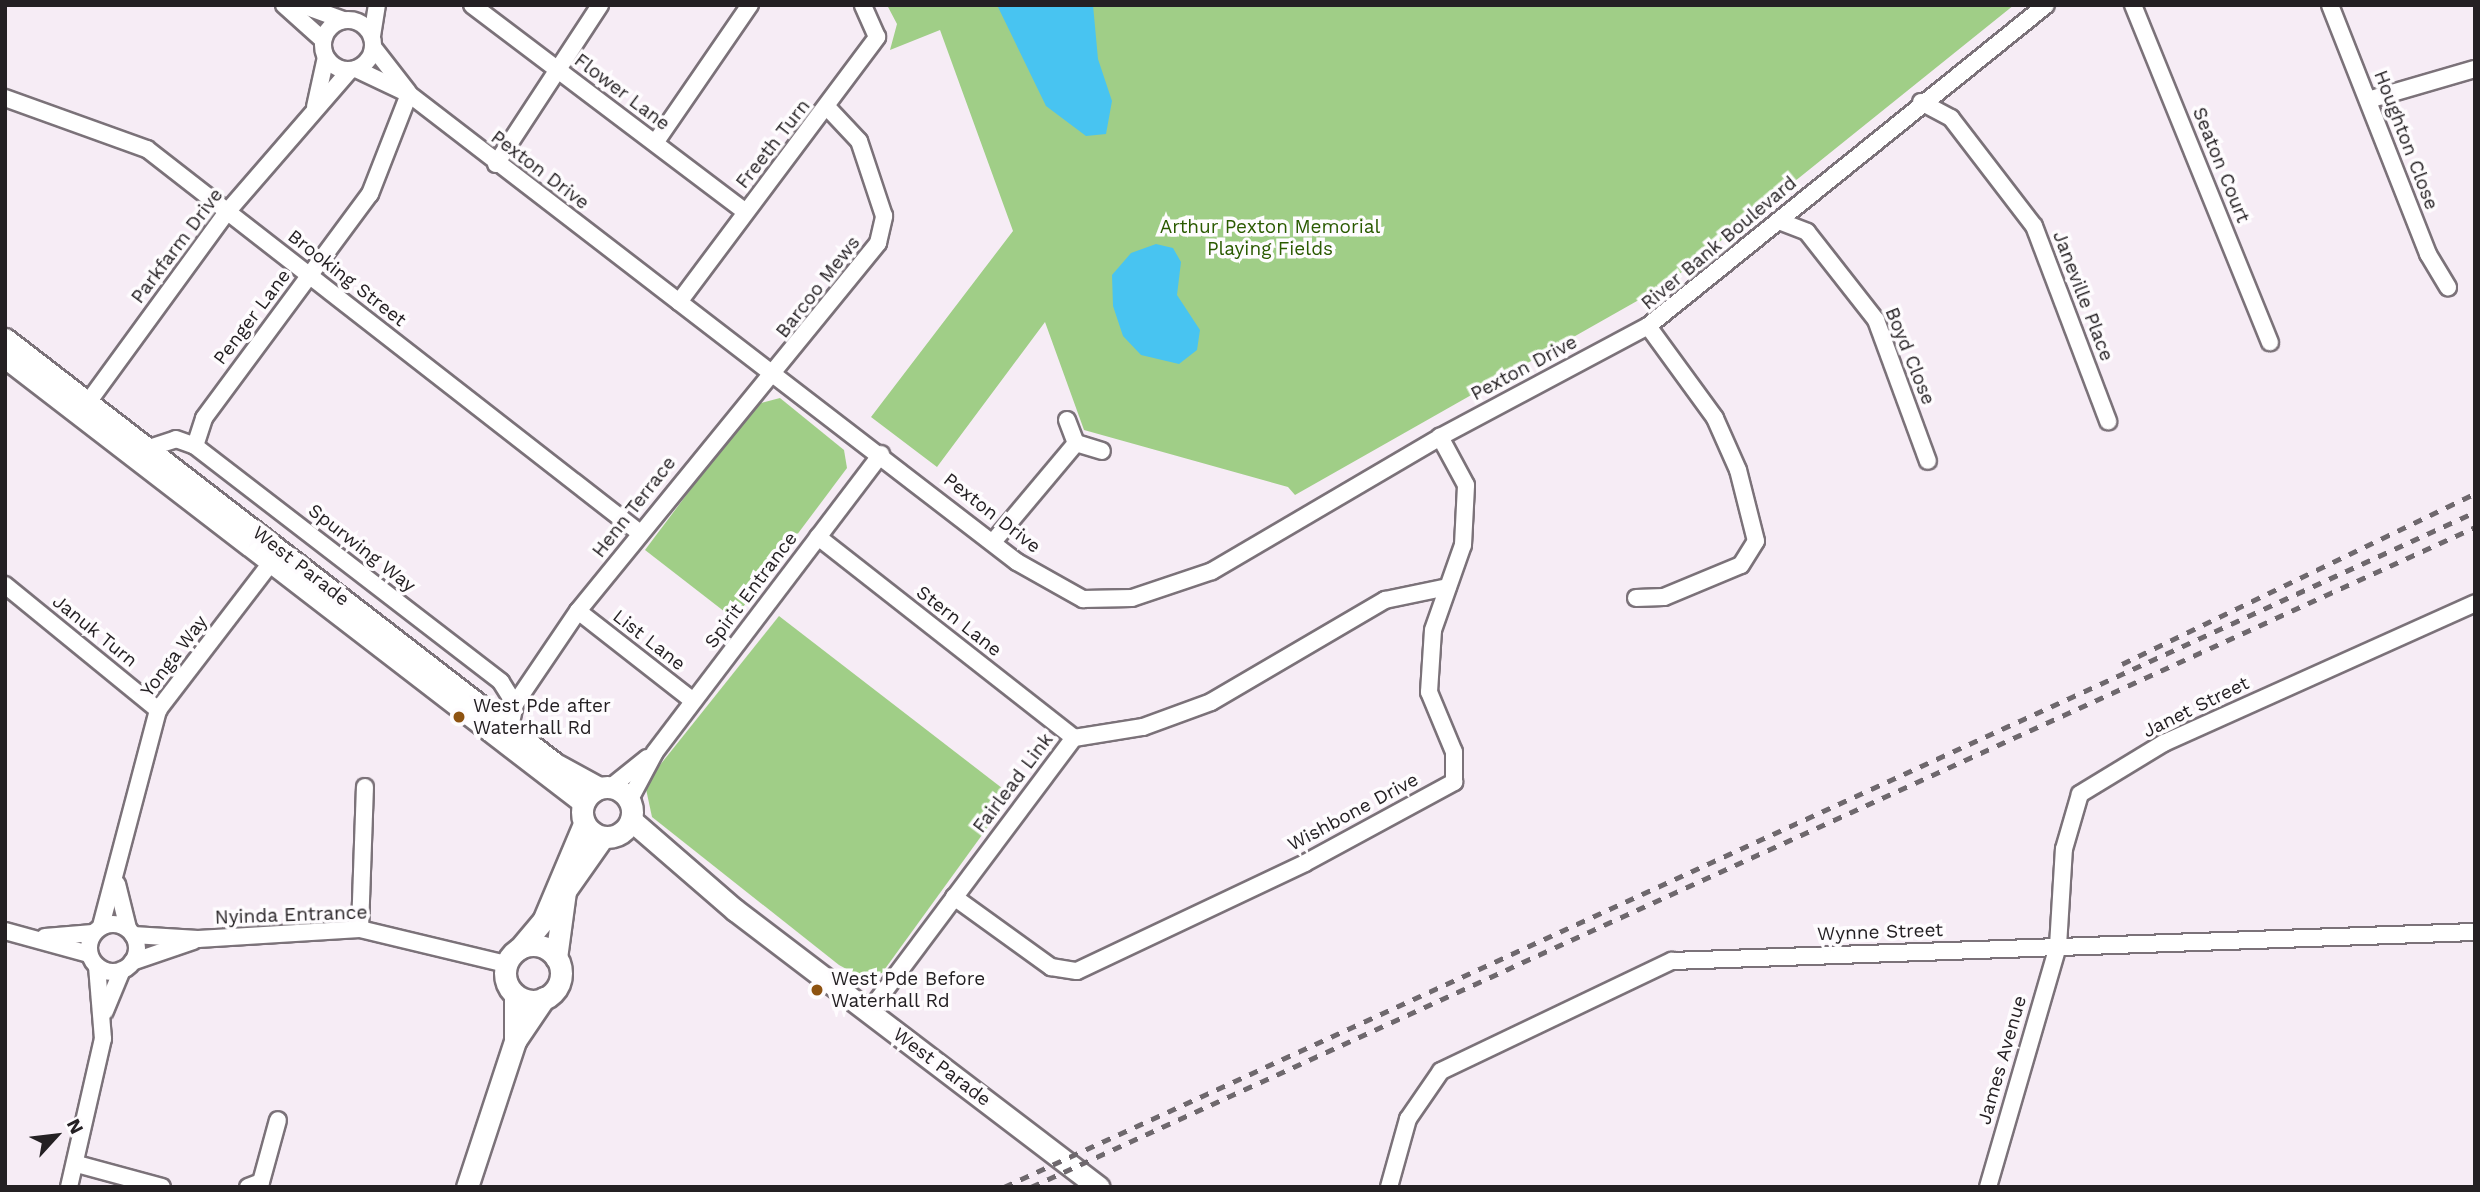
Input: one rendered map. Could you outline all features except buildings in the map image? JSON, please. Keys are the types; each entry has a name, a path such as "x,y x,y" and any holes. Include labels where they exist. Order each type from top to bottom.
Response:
{"street":[{"path":"284,5 323,40 359,5"},
{"path":"302,5 346,20 372,41"},
{"name":"Parkfarm Drive","path":"84,407 227,212 314,109 353,69 372,41 377,5"},
{"path":"496,164 600,5"},
{"path":"655,143 750,5"},
{"name":"Freeth Turn","path":"679,302 828,108 877,37 863,5"},
{"name":"River Bank Boulevard","path":"1636,598 1664,597 1741,565 1756,541 1738,470 1715,418 1648,326 1921,102 2046,5"},
{"name":"Seaton Court","path":"2133,5 2270,341"},
{"name":"Houghton Close","path":"2330,5 2428,254 2448,287"},
{"name":"Flower Lane","path":"478,7 746,212"},
{"name":"Parkfarm Drive","path":"314,109 326,57 323,40"},
{"name":"Pexton Drive","path":"372,41 409,94"},
{"path":"326,57 353,69"},
{"name":"Pexton Drive","path":"353,69 409,94 496,164 881,454 993,542 1083,599 1132,598 1212,572 1440,437 1648,326"},
{"path":"2368,100 2475,69"},
{"name":"Penger Lane","path":"177,439 204,418 370,194 409,94"},
{"name":"Brooking Street","path":"5,98 147,149 640,533"},
{"name":"Janeville Place","path":"1921,102 1951,118 2034,226 2108,421"},
{"name":"Barcoo Mews","path":"769,371 787,361 884,229 859,141 828,108"},
{"name":"Boyd Close","path":"1779,221 1807,232 1876,320 1928,461"},
{"name":"West Parade","path":"5,339 84,407 276,557 598,793"},
{"name":"West Parade","path":"5,357 149,448 276,557 598,793"},
{"name":"Henn Terrace","path":"515,704 534,669 578,611 769,371"},
{"name":"Penger Lane","path":"195,446 204,418"},
{"path":"1067,420 1076,443"},
{"name":"Wishbone Drive","path":"954,897 1051,967 1077,971 1305,863 1454,782 1454,752 1429,692 1433,630 1463,545 1466,485 1440,437"},
{"path":"149,448 177,439"},
{"name":"Spurwing Way","path":"177,439 195,446 501,682 515,704"},
{"path":"1076,443 1102,451"},
{"path":"993,542 1076,443"},
{"name":"Spirit Entrance","path":"621,823 654,752 881,454"},
{"name":"Stern Lane","path":"818,537 1074,738"},
{"name":"Yonga Way","path":"104,1013 93,960 97,929 117,884 129,809 158,710 276,557"},
{"name":"Januk Turn","path":"5,585 158,710"},
{"name":"Fairlead Link","path":"868,1013 1074,738 1143,727 1210,702 1385,600 1448,587"},
{"name":"Janet Street","path":"2058,946 2064,849 2080,794 2164,743 2475,603"},
{"name":"List Lane","path":"578,611 693,701"},
{"path":"501,682 534,669"},
{"path":"510,728 515,704"},
{"name":"Spirit Entrance","path":"598,793 654,752"},
{"path":"360,929 365,787"},
{"path":"515,1041 513,956 543,921 598,793 621,823"},
{"path":"584,824 621,823"},
{"path":"467,1187 515,1041 544,998 559,982 556,958 565,891 621,823"},
{"name":"West Parade","path":"621,823 687,870 868,1013 1098,1187"},
{"name":"Yonga Way","path":"104,1013 127,966 131,932 117,884"},
{"name":"Nyinda Entrance","path":"36,938 97,929 198,939 360,929 513,956"},
{"path":"5,931 36,938 93,960 127,966"},
{"name":"Wynne Street","path":"1389,1187 1409,1119 1441,1071 1672,961 2475,932"},
{"name":"Nyinda Entrance","path":"127,966 198,939"},
{"name":"James Avenue","path":"1987,1187 2058,946"},
{"path":"513,956 544,947 556,958"},
{"path":"515,995 544,998"},
{"path":"69,1187 77,1164 104,1013"},
{"path":"248,1187 261,1182 278,1120"},
{"path":"77,1164 162,1187"}],"green space":[{"name":"Arthur Pexton Memorial Playing Fields","path":"887,5 2014,5 1667,284 1295,495 1288,487 1084,430 1045,322 937,467 871,417 1013,231 940,30 890,50 897,24"},
{"path":"780,398 844,450 847,468 734,619 645,550 754,405"},
{"path":"779,616 1011,795 882,973 861,977 839,965 652,817 646,789 656,770"}],"water":[{"path":"997,5 1093,5 1098,59 1112,101 1106,134 1086,136 1046,106"},
{"path":"1156,244 1173,248 1181,262 1177,295 1200,330 1197,350 1179,364 1141,355 1123,336 1113,306 1112,275 1131,253"}],"railway":[{"path":"2122,664 2475,493"},
{"path":"1004,1187 2475,512"},
{"path":"1031,1187 2475,527"}],"place":[{"name":"West Pde after Waterhall Rd","path":"459,717"},
{"name":"West Pde Before Waterhall Rd","path":"817,990"}]}
